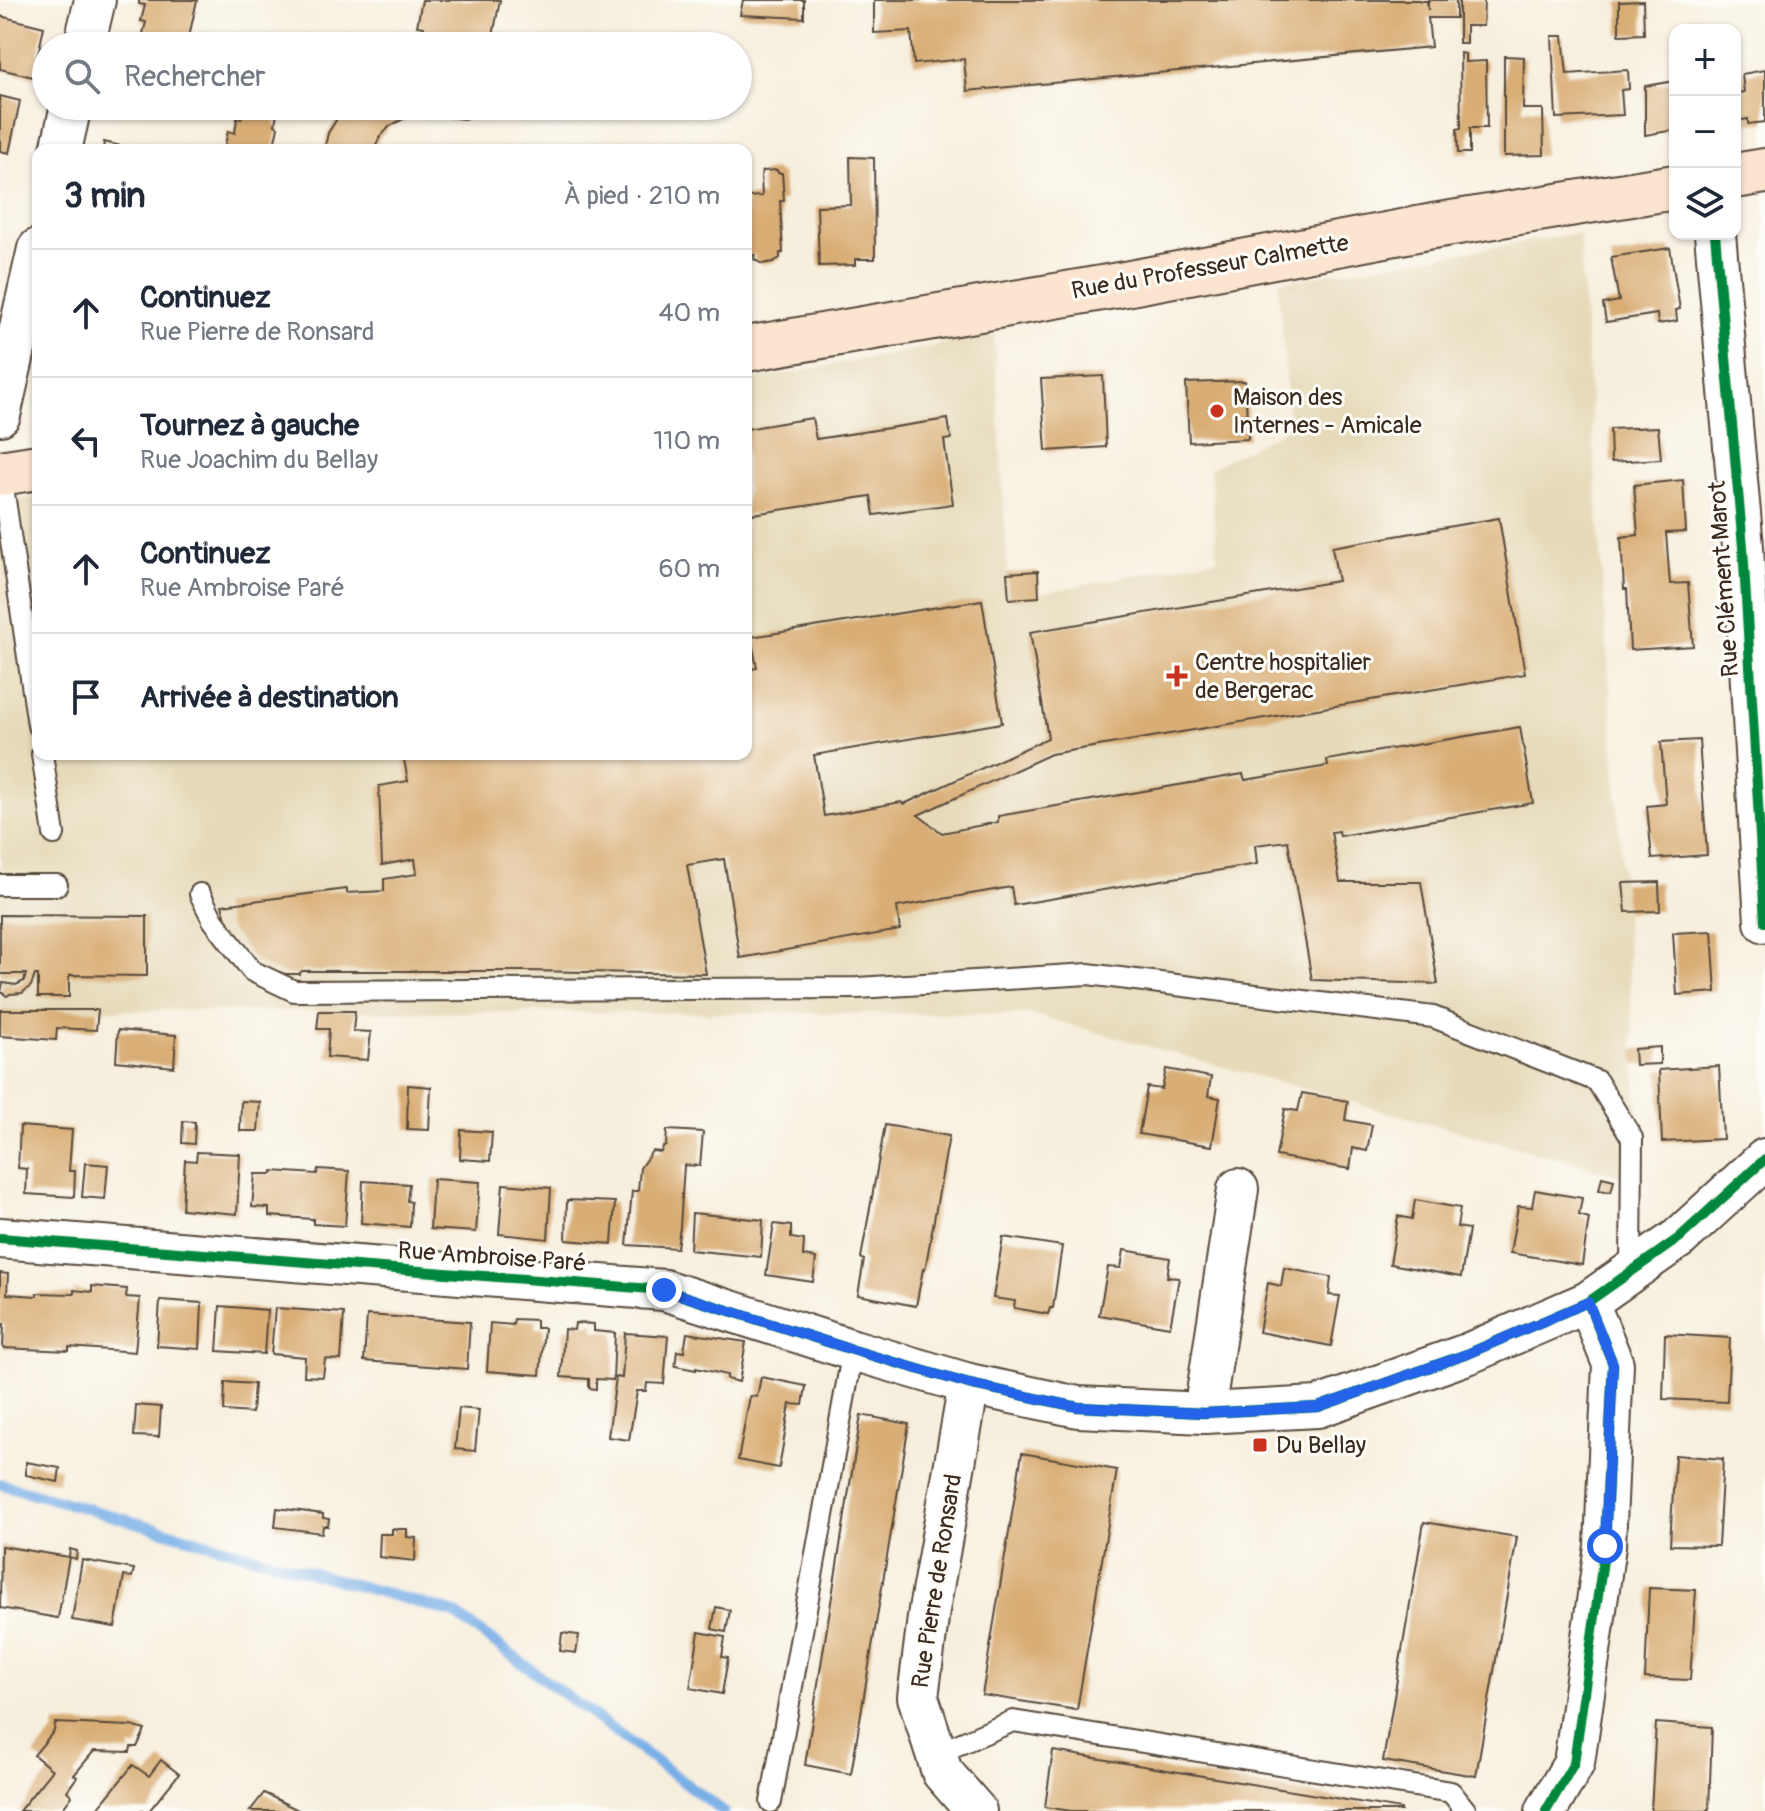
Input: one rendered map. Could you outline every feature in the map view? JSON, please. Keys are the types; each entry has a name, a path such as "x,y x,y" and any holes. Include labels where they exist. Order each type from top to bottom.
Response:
{"main road":[{"path":"1741,175 1765,171"},
{"name":"Rue du Professeur Calmette","path":"752,348 1141,281 1433,226 1669,188"},
{"path":"0,473 32,468"}],"street":[{"path":"87,32 95,0"},
{"path":"62,144 68,120"},
{"name":"Rue Clément Marot","path":"1716,240 1743,547 1765,922"},
{"path":"0,415 32,275"},
{"name":"Rue Ambroise Paré","path":"0,1238 664,1290 969,1384 1078,1407 1204,1413 1318,1407 1467,1354 1588,1302 1679,1238 1765,1159"},
{"path":"1204,1413 1238,1189"},
{"path":"1546,1811 1574,1763 1605,1546 1613,1364 1588,1302"},
{"name":"Rue Pierre de Ronsard","path":"969,1384 929,1610 918,1697 942,1772 976,1811"}],"lane":[{"path":"0,473 32,685"},
{"path":"43,760 54,834"},
{"path":"0,885 57,885"},
{"path":"200,894 213,920 252,971 294,991 857,988 1088,974 1433,1017 1597,1081 1632,1138 1631,1272"},
{"path":"771,1802 853,1350"},
{"path":"936,1754 1013,1721 1451,1792 1466,1811"}],"shaded area":[{"name":"Centre hospitalier de Bergerac","path":"1579,233 1643,1182 1031,1014 0,1010 0,502 32,498 32,760 752,760 752,380 994,335 1009,599 1217,559 1210,469 1290,427 1278,282"}],"building":[{"path":"139,0 197,0 190,32 143,32 146,22 141,21 145,5 139,4"},
{"path":"422,0 500,0 494,32 423,32 424,27 417,26"},
{"path":"743,0 804,0 804,18 740,15"},
{"path":"874,0 1420,0 1427,1 1428,10 1428,0 1456,0 1456,18 1428,18 1431,47 967,91 964,59 914,64 911,31 874,33"},
{"path":"1459,0 1484,0 1483,26 1466,26 1466,43 1459,43"},
{"path":"1643,1 1644,34 1619,35 1619,2"},
{"path":"0,16 44,27 43,32 32,32 32,77 0,69"},
{"path":"1552,36 1563,36 1567,74 1628,70 1629,89 1621,90 1623,115 1556,118"},
{"path":"1460,53 1465,54 1465,62 1486,61 1487,128 1470,128 1470,153 1458,153 1457,129 1461,128"},
{"path":"1504,56 1524,57 1523,109 1543,109 1544,155 1504,156"},
{"path":"1765,70 1765,122 1748,124 1748,119 1741,120 1742,74"},
{"path":"1669,82 1669,131 1645,135 1645,86"},
{"path":"0,96 20,101 9,153 0,151"},
{"path":"237,120 276,120 278,127 274,144 225,144 228,131 235,133"},
{"path":"336,120 401,120 390,126 377,144 325,144"},
{"path":"850,157 874,158 875,259 855,259 855,265 819,266 817,206 851,205"},
{"path":"777,170 782,173 784,201 780,201 783,253 773,262 762,264 752,255 752,197 762,196 763,171"},
{"path":"1670,248 1680,309 1676,310 1677,321 1658,324 1657,314 1606,322 1603,304 1619,301 1611,257"},
{"path":"1103,376 1106,447 1046,451 1041,379"},
{"name":"Maison des Internes - Amicale","path":"1245,381 1248,439 1189,442 1186,383"},
{"path":"812,418 816,439 948,419 951,439 944,440 953,504 874,515 871,496 752,514 752,428"},
{"path":"1658,427 1661,459 1611,462 1610,429"},
{"path":"1683,480 1686,532 1666,533 1670,584 1688,583 1693,646 1630,650 1621,537 1638,535 1634,485"},
{"path":"1499,518 1525,674 1051,754 918,815 942,833 998,822 998,816 1243,774 1245,780 1328,766 1327,760 1520,727 1533,803 1340,836 1339,831 1331,832 1340,882 1421,882 1438,984 1312,980 1288,841 1255,845 1257,864 1026,903 1014,905 1011,887 897,907 900,930 740,958 724,859 687,865 706,974 302,971 299,974 285,974 255,961 229,928 222,905 347,889 347,893 384,891 384,879 417,874 415,859 382,865 379,786 408,781 404,760 752,760 752,669 757,668 752,637 982,600 1002,723 814,755 824,816 901,802 904,804 1048,738 1030,632 1338,581 1332,547"},
{"path":"1038,571 1039,597 1009,599 1007,573"},
{"path":"1699,740 1707,855 1652,859 1647,806 1666,804 1661,742"},
{"path":"1659,882 1660,911 1626,912 1623,883"},
{"path":"0,915 147,916 147,976 69,975 69,997 38,997 38,975 35,975 31,986 22,993 7,996 1,992 3,983 16,985 24,981 26,974 0,974"},
{"path":"1712,931 1716,992 1677,995 1673,933"},
{"path":"0,1010 98,1010 96,1030 57,1028 56,1040 0,1036"},
{"path":"319,1011 355,1011 353,1031 371,1032 368,1060 327,1057 329,1029 317,1029"},
{"path":"118,1030 176,1035 174,1067 116,1061"},
{"path":"1660,1047 1660,1064 1635,1065 1634,1049"},
{"path":"1719,1066 1723,1139 1662,1142 1659,1070"},
{"path":"1166,1069 1211,1077 1208,1096 1220,1098 1212,1146 1139,1134 1147,1087 1162,1089"},
{"path":"408,1085 431,1087 429,1130 407,1129"},
{"path":"1302,1093 1348,1101 1345,1120 1372,1125 1367,1151 1353,1148 1350,1169 1276,1156 1285,1109 1298,1111"},
{"path":"241,1101 260,1102 258,1131 240,1131"},
{"path":"183,1121 195,1122 194,1144 182,1143"},
{"path":"885,1125 949,1136 916,1306 858,1295 864,1260 861,1258"},
{"path":"20,1126 72,1130 69,1171 75,1171 74,1197 26,1194 27,1169 18,1168"},
{"path":"461,1130 492,1132 490,1161 460,1159"},
{"path":"667,1130 703,1132 700,1166 684,1165 677,1248 627,1245 632,1191 638,1191 640,1168 652,1151 661,1152 666,1146"},
{"path":"197,1152 240,1154 237,1214 182,1209 185,1160 196,1161"},
{"path":"85,1163 108,1165 105,1199 82,1197"},
{"path":"318,1169 349,1171 345,1226 313,1224 313,1219 269,1216 269,1208 252,1207 255,1174 272,1174 272,1171 317,1174"},
{"path":"1602,1177 1614,1180 1611,1192 1599,1190"},
{"path":"433,1179 480,1182 476,1232 430,1229"},
{"path":"363,1181 409,1184 410,1227 361,1223"},
{"path":"503,1184 551,1188 548,1239 499,1234"},
{"path":"1535,1190 1582,1198 1579,1215 1589,1218 1582,1265 1510,1253 1518,1206 1532,1207"},
{"path":"567,1200 615,1202 612,1244 566,1240"},
{"path":"1415,1200 1460,1208 1457,1227 1469,1229 1461,1277 1390,1264 1398,1216 1412,1219"},
{"path":"692,1213 763,1220 761,1257 690,1250"},
{"path":"774,1224 791,1226 791,1238 804,1240 803,1256 816,1258 813,1282 766,1275"},
{"path":"1003,1237 1062,1246 1053,1308 1048,1314 1014,1308 1015,1301 993,1298"},
{"path":"1124,1250 1170,1258 1167,1277 1179,1278 1170,1327 1099,1315 1108,1267 1121,1268"},
{"path":"1284,1268 1331,1277 1329,1295 1340,1296 1331,1346 1259,1332 1268,1283 1281,1286"},
{"path":"0,1273 8,1274 7,1294 74,1294 74,1290 92,1292 92,1286 127,1289 126,1297 140,1298 135,1352 69,1347 69,1351 3,1348"},
{"path":"160,1300 202,1303 200,1349 157,1346"},
{"path":"220,1306 267,1310 264,1354 217,1351"},
{"path":"275,1308 344,1313 341,1360 325,1359 323,1377 304,1376 305,1357 271,1354"},
{"path":"367,1315 470,1322 467,1369 364,1361"},
{"path":"514,1319 536,1320 536,1328 544,1328 540,1375 487,1371 490,1323 513,1325"},
{"path":"575,1323 594,1324 594,1331 615,1333 613,1380 596,1379 596,1389 589,1388 589,1379 561,1377 564,1329 574,1330"},
{"path":"625,1333 668,1336 664,1384 647,1383 646,1391 637,1391 629,1440 608,1437 616,1377 622,1378"},
{"path":"687,1333 746,1342 739,1382 727,1379 727,1375 675,1366 677,1351 684,1352"},
{"path":"1665,1334 1730,1338 1727,1402 1663,1399"},
{"path":"761,1377 806,1386 803,1405 790,1404 779,1468 738,1460 750,1396 757,1397"},
{"path":"225,1382 254,1384 252,1413 224,1411"},
{"path":"136,1405 161,1407 159,1437 134,1436"},
{"path":"459,1408 479,1410 475,1451 455,1449"},
{"path":"861,1415 909,1424 851,1774 805,1765"},
{"path":"1022,1453 1117,1470 1077,1710 982,1695"},
{"path":"1675,1455 1723,1459 1718,1546 1670,1545"},
{"path":"26,1462 60,1468 58,1482 26,1475"},
{"path":"277,1508 323,1514 323,1518 329,1519 328,1526 323,1526 322,1533 275,1527"},
{"path":"1424,1522 1517,1537 1476,1776 1383,1761"},
{"path":"392,1529 407,1529 407,1537 416,1538 415,1561 379,1557 380,1534 392,1534"},
{"path":"1,1546 69,1557 58,1618 0,1608"},
{"path":"70,1549 77,1551 76,1559 69,1557"},
{"path":"82,1560 134,1569 132,1577 124,1576 115,1627 72,1620"},
{"path":"1649,1588 1696,1590 1690,1680 1645,1678"},
{"path":"716,1607 730,1610 726,1632 712,1629"},
{"path":"699,1632 725,1637 722,1657 728,1658 722,1694 690,1688"},
{"path":"562,1633 579,1635 576,1653 560,1651"},
{"path":"55,1723 131,1726 145,1730 137,1747 131,1747 130,1752 94,1751 74,1775 77,1777 67,1791 72,1796 61,1811 19,1811 52,1770 34,1755 54,1731"},
{"path":"1656,1723 1712,1727 1709,1811 1651,1811"},
{"path":"1053,1751 1401,1811 1071,1811 1045,1807"},
{"path":"161,1760 179,1774 149,1811 102,1811 98,1808 133,1765 149,1776"},
{"path":"264,1793 300,1811 250,1811"}],"waterway":[{"path":"0,1484 454,1613 723,1811"}],"cycle path":[{"path":"1716,240 1743,547 1765,922"},
{"path":"0,1238 664,1290 969,1384 1078,1407 1204,1413 1318,1407 1467,1354 1588,1302 1679,1238 1765,1159"},
{"path":"1546,1811 1574,1763 1605,1546 1613,1364 1588,1302"}],"place":[{"name":"Maison des Internes - Amicale","path":"1217,411"},
{"name":"Centre hospitalier de Bergerac","path":"1177,676"},
{"name":"Du Bellay","path":"1260,1445"}],"route":[{"path":"664,1290 969,1384 1078,1407 1204,1413 1318,1407 1467,1354 1588,1302 1613,1364 1605,1546"}]}
